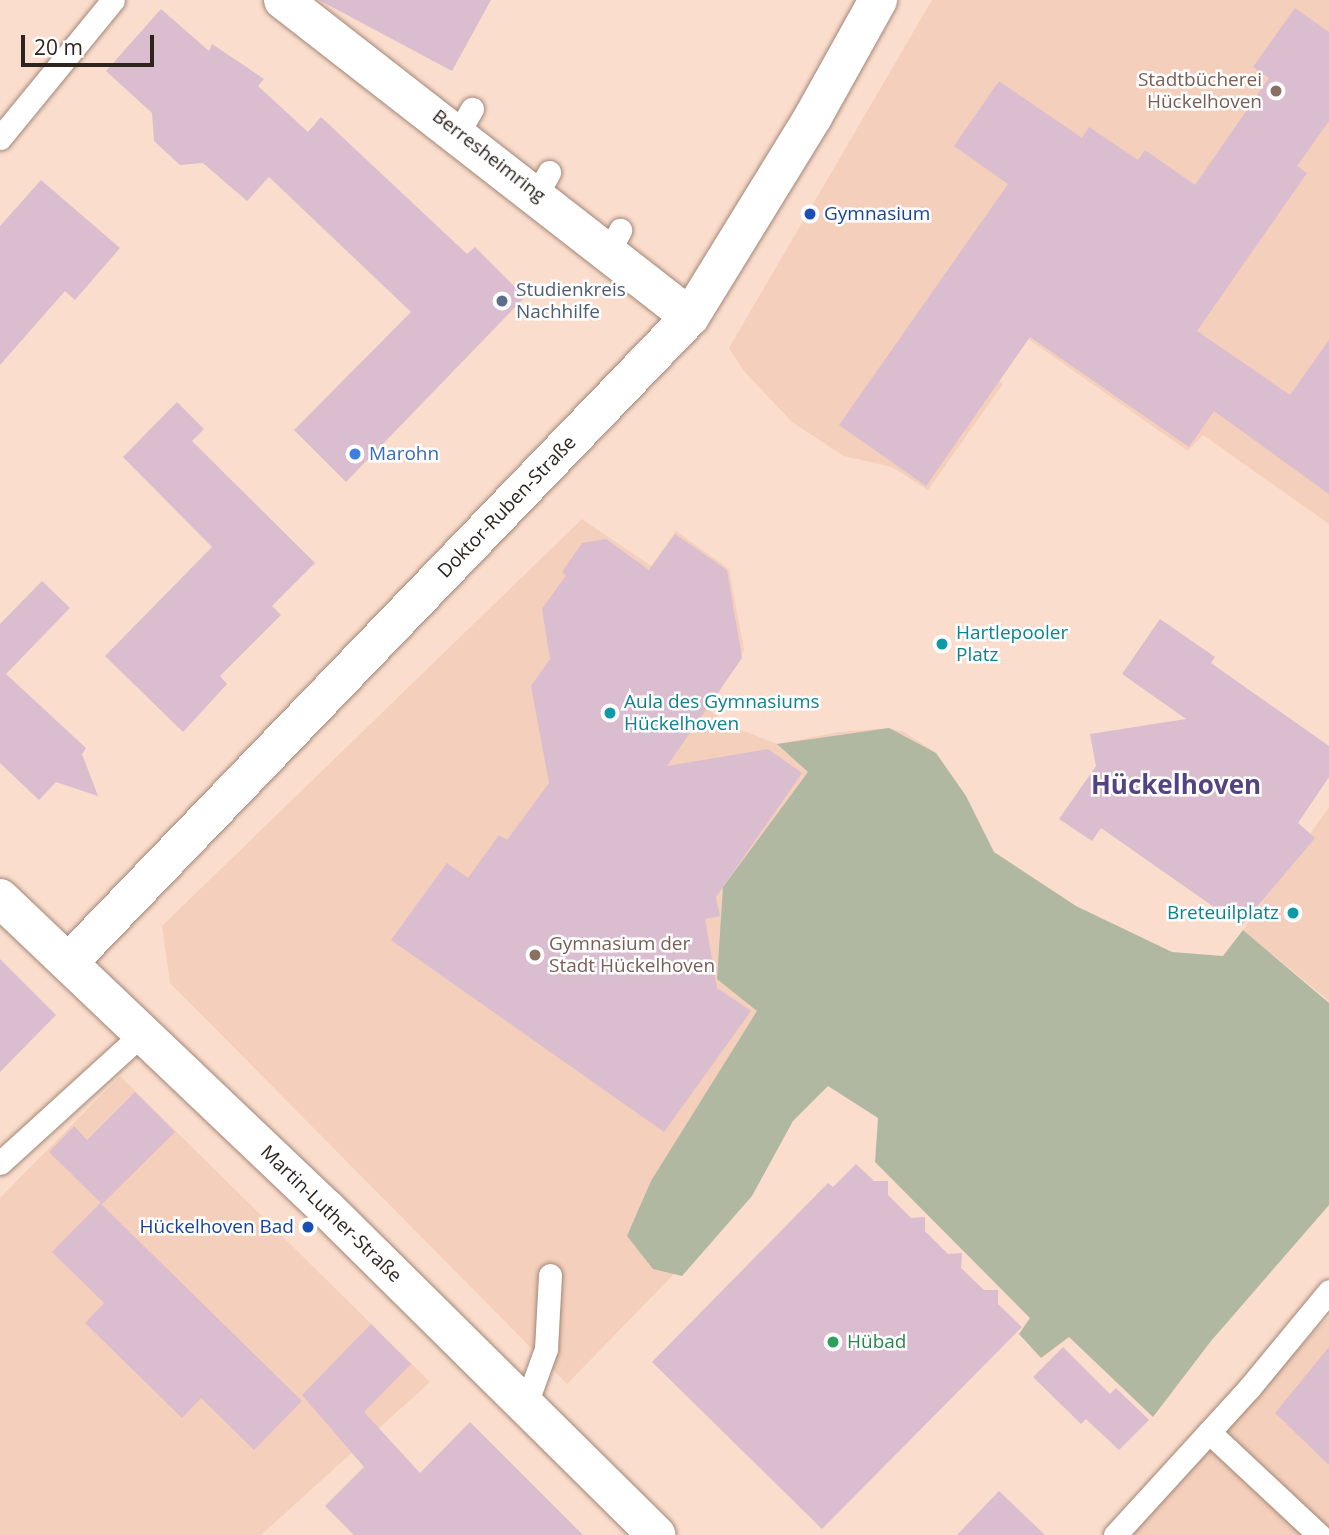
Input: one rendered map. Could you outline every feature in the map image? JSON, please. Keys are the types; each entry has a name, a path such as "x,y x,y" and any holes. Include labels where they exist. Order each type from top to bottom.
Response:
{"street":[{"name":"Berresheimring","path":"284,0 465,121 615,241 690,317"},
{"name":"Doktor-Ruben-Straße","path":"69,962 690,317 813,117 878,0"},
{"name":"Martin-Luther-Straße","path":"0,898 526,1404 656,1535"}],"lane":[{"path":"0,138 113,0"},
{"path":"0,1163 142,1034"},
{"path":"526,1404 546,1349 550,1275"},
{"path":"1115,1535 1209,1432 1329,1291"},
{"path":"1209,1432 1319,1535"}],"shaded area":[{"path":"932,0 1329,0 1329,524 1203,435 1188,451 1011,327 982,367 1003,384 928,490 892,467 844,456 792,422 743,370 729,348"},
{"name":"Gymnasium der Stadt Hückelhoven","path":"582,519 651,566 676,531 729,569 744,650 709,710 731,726 777,744 839,732 889,728 904,732 936,753 966,796 770,1108 747,1199 567,1384 170,983 162,926"},
{"name":"Breteuilplatz","path":"1329,807 1329,1001 1243,930"},
{"path":"120,1076 430,1382 261,1535 0,1535 0,1198"},
{"path":"1329,1317 1329,1535 1118,1535"}],"green space":[{"path":"889,728 936,753 966,796 994,852 1076,906 1172,952 1223,956 1243,930 1329,1003 1329,1205 1211,1341 1153,1417 1069,1337 1041,1358 1019,1334 1030,1318 875,1162 878,1118 828,1086 793,1121 752,1196 682,1276 653,1269 627,1236 651,1181 757,1011 717,979 723,887 808,772 777,744"}],"building":[{"path":"319,0 491,0 452,71"},
{"path":"1295,8 1329,32 1329,121 1297,166 1307,173 1197,331 1290,395 1329,340 1329,494 1214,411 1189,447 1030,337 926,486 839,425 1008,184 954,146 999,81 1082,138 1089,127 1138,160 1145,150 1195,185 1269,78 1253,67"},
{"path":"161,9 209,51 212,44 264,79 258,86 308,132 321,117 467,254 475,247 525,297 346,482 294,430 411,312 269,177 247,201 203,163 180,165 154,141 152,113 106,71"},
{"path":"41,180 120,248 75,300 65,291 0,365 0,226"},
{"path":"177,402 204,429 192,441 315,563 272,606 281,615 220,676 227,684 183,732 105,656 212,547 123,457"},
{"path":"675,534 727,570 742,658 667,766 768,749 802,773 716,897 720,916 705,919 717,988 751,1011 664,1132 391,940 447,863 468,878 499,835 507,840 549,783 531,686 550,659 542,609 566,575 562,572 582,543 606,539 649,570"},
{"path":"42,581 70,608 6,674 86,748 82,754 98,796 56,782 39,800 0,763 0,624"},
{"path":"1160,619 1215,657 1211,663 1329,746 1329,777 1298,823 1315,838 1241,926 1101,828 1092,841 1059,819 1096,766 1090,734 1186,719 1122,674"},
{"path":"0,959 56,1015 0,1072"},
{"path":"135,1092 175,1132 102,1204 49,1152 74,1126 87,1140"},
{"name":"Hübad","path":"856,1164 874,1181 888,1181 888,1195 911,1218 925,1217 925,1231 948,1254 962,1253 961,1268 984,1290 998,1290 998,1304 1022,1327 822,1529 652,1362 828,1183 833,1187"},
{"path":"100,1203 302,1401 254,1450 201,1398 182,1418 85,1323 104,1303 52,1252"},
{"path":"371,1324 411,1364 364,1412 420,1473 470,1422 583,1535 354,1535 325,1506 364,1467 302,1395"},
{"path":"1063,1347 1110,1394 1116,1388 1149,1420 1119,1450 1086,1419 1081,1424 1033,1377"},
{"path":"1329,1347 1329,1465 1275,1413"},
{"path":"999,1491 1045,1535 957,1535"}],"place":[{"name":"Stadtbücherei Hückelhoven","path":"1276,91"},
{"name":"Gymnasium","path":"810,214"},
{"name":"Studienkreis Nachhilfe","path":"502,301"},
{"name":"Marohn","path":"355,454"},
{"name":"Hartlepooler Platz","path":"942,644"},
{"name":"Aula des Gymnasiums Hückelhoven","path":"610,713"},
{"name":"Breteuilplatz","path":"1293,913"},
{"name":"Gymnasium der Stadt Hückelhoven","path":"535,955"},
{"name":"Hückelhoven Bad","path":"308,1227"},
{"name":"Hübad","path":"833,1342"}],"district":[{"name":"Hückelhoven","path":"1176,785"}]}
